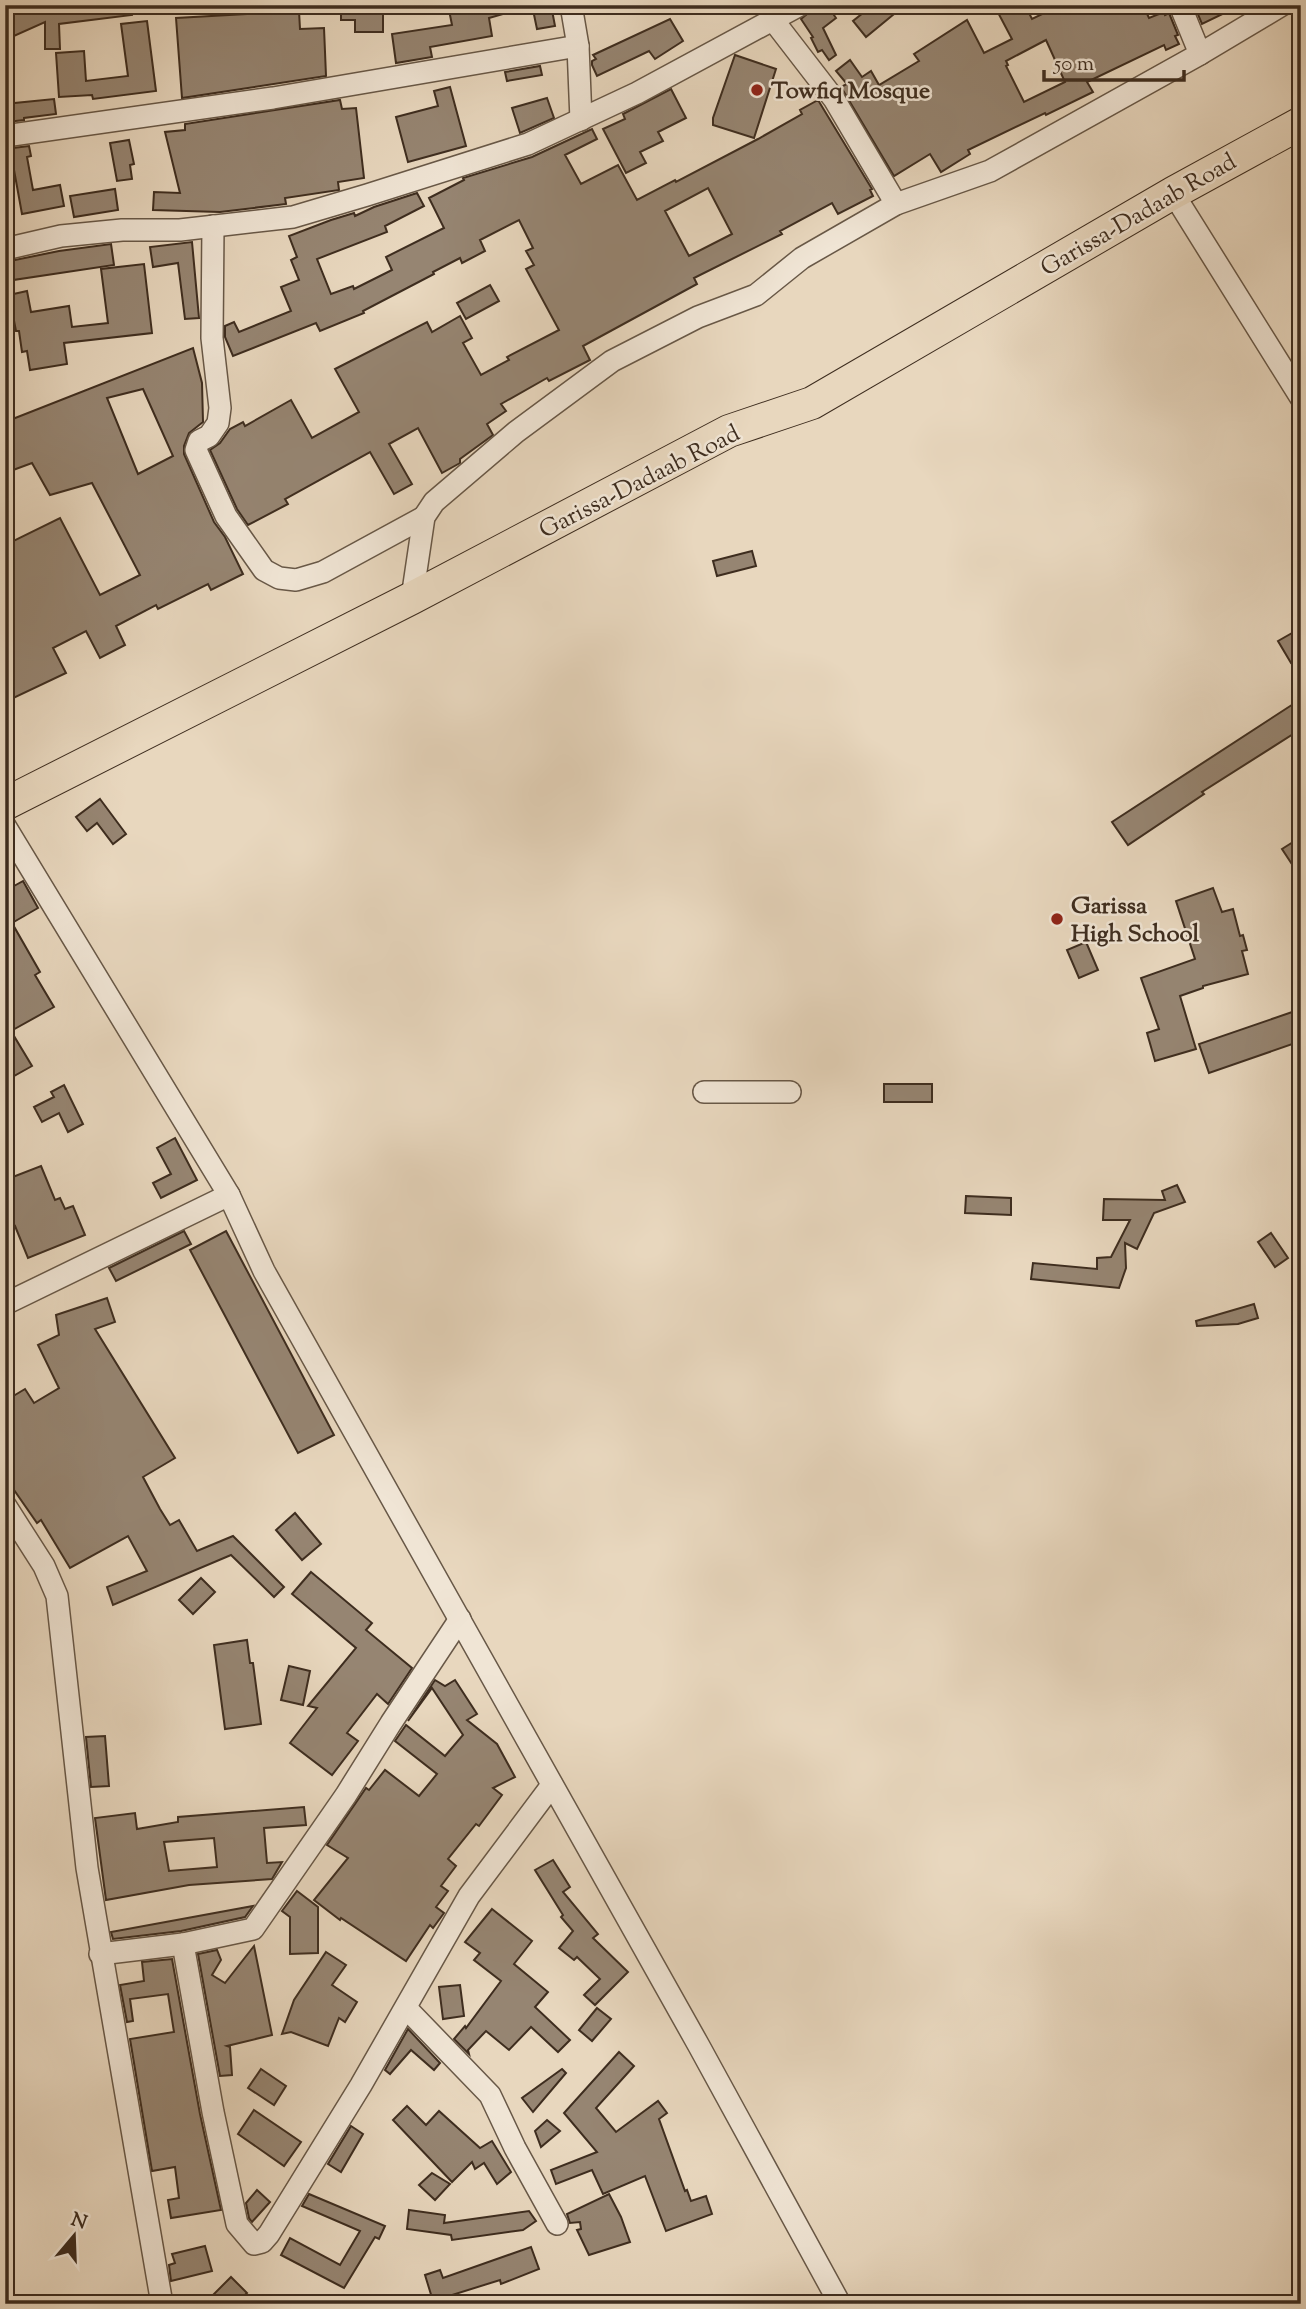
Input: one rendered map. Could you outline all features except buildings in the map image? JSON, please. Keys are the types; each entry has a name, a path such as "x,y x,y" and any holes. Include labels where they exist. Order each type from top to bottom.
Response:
{"highway":[{"name":"Garissa-Dadaab Road","path":"5,804 412,598 729,431 812,404 1173,193 1301,123"}],"street":[{"path":"571,5 578,46 581,120"},
{"path":"5,249 61,236 122,230 180,230 293,217 528,144 581,120 800,5"},
{"path":"1180,5 1200,54"},
{"path":"412,598 424,517 434,502 516,432 612,361 698,317 756,295 802,258 897,204 990,170 1200,54 1282,5"},
{"path":"773,20 834,99 897,204"},
{"path":"5,135 272,98 578,46"},
{"path":"1173,193 1301,398"},
{"path":"213,226 212,338 220,408 218,423 209,436 199,441 196,450 226,516 264,570 279,578 296,580 323,572 424,517"},
{"path":"5,826 229,1195 264,1271 840,2304"},
{"path":"704,1092 790,1091"},
{"path":"5,1304 229,1195"},
{"path":"5,1505 44,1566 57,1596 87,1868 162,2304"},
{"path":"100,1954 183,1944 253,1929 346,1796 460,1619"},
{"path":"183,1944 213,2112 237,2224 254,2244 262,2242 406,2008 469,1896 552,1785"},
{"path":"406,2008 490,2095 515,2148 557,2224"}],"place":[{"name":"Towfiq Mosque","path":"757,90"},
{"name":"Garissa High School","path":"1057,919"}]}
